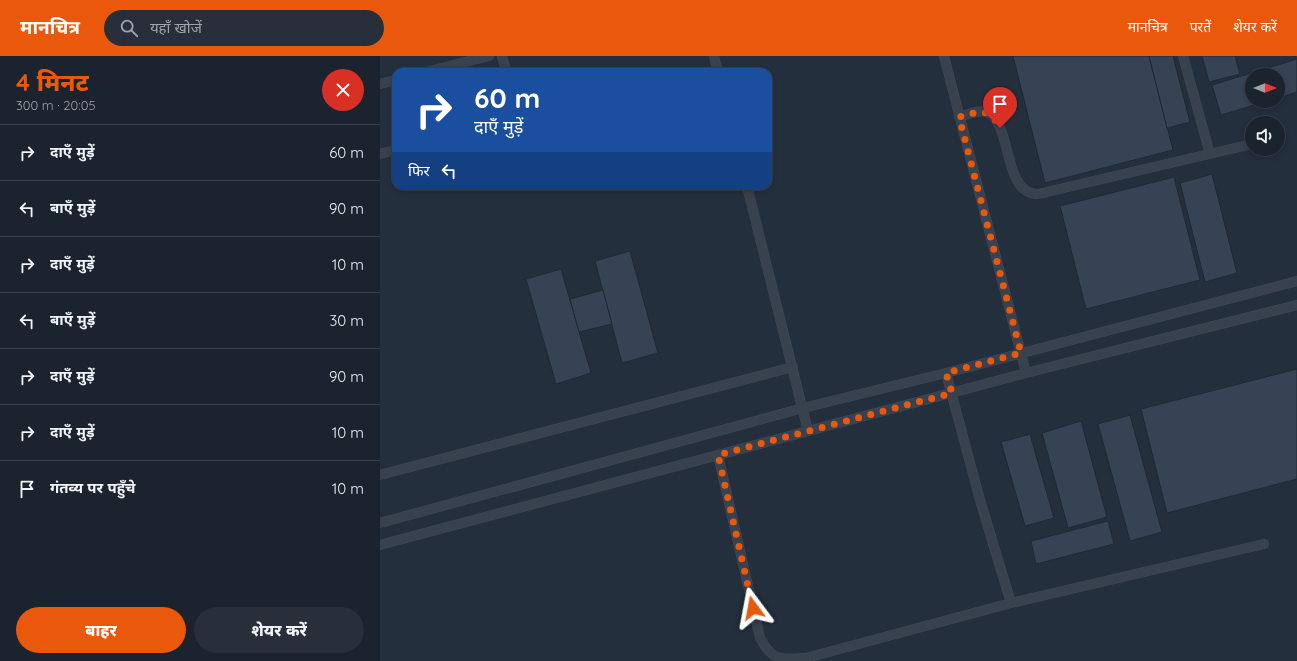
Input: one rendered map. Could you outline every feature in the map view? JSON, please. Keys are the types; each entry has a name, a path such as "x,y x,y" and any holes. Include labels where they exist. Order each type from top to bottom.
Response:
{"lane":[{"path":"442,68 489,56"},
{"path":"502,56 505,68"},
{"path":"714,56 717,68"},
{"path":"944,56 1026,373"},
{"path":"1183,56 1210,154"},
{"path":"380,84 392,81"},
{"path":"959,117 978,112 987,112 995,118 1000,128 1015,179 1023,189 1036,194 1245,146"},
{"path":"380,154 392,151"},
{"path":"748,190 808,431"},
{"path":"380,523 803,408 946,373 1297,281"},
{"path":"380,544 1026,373 1297,305"},
{"path":"380,475 793,368"},
{"path":"946,373 980,500 1011,603"},
{"path":"718,455 760,638 766,650 776,657 789,659 806,658 1011,603 1264,544"}],"building":[{"path":"1013,56 1149,56 1173,150 1045,183"},
{"path":"1149,56 1173,56 1190,122 1167,128"},
{"path":"1202,56 1235,56 1240,74 1209,82"},
{"path":"1297,59 1297,92 1285,96 1285,68 1268,68"},
{"path":"1245,75 1245,108 1221,115 1212,85"},
{"path":"1212,174 1237,273 1205,282 1180,183"},
{"path":"1174,177 1200,280 1086,309 1060,206"},
{"path":"630,251 658,353 622,363 595,261"},
{"path":"561,269 591,373 556,384 526,279"},
{"path":"603,290 612,324 579,332 570,299"},
{"path":"1297,369 1297,479 1167,513 1141,409"},
{"path":"1130,415 1162,532 1130,541 1098,424"},
{"path":"1081,421 1107,517 1068,528 1042,433"},
{"path":"1030,434 1054,518 1025,526 1001,442"},
{"path":"1108,521 1114,544 1036,564 1031,541"}],"route":[{"path":"753,608 718,455 952,393 946,373 1021,353 959,117 978,112 987,112 995,118 1000,128"}]}
